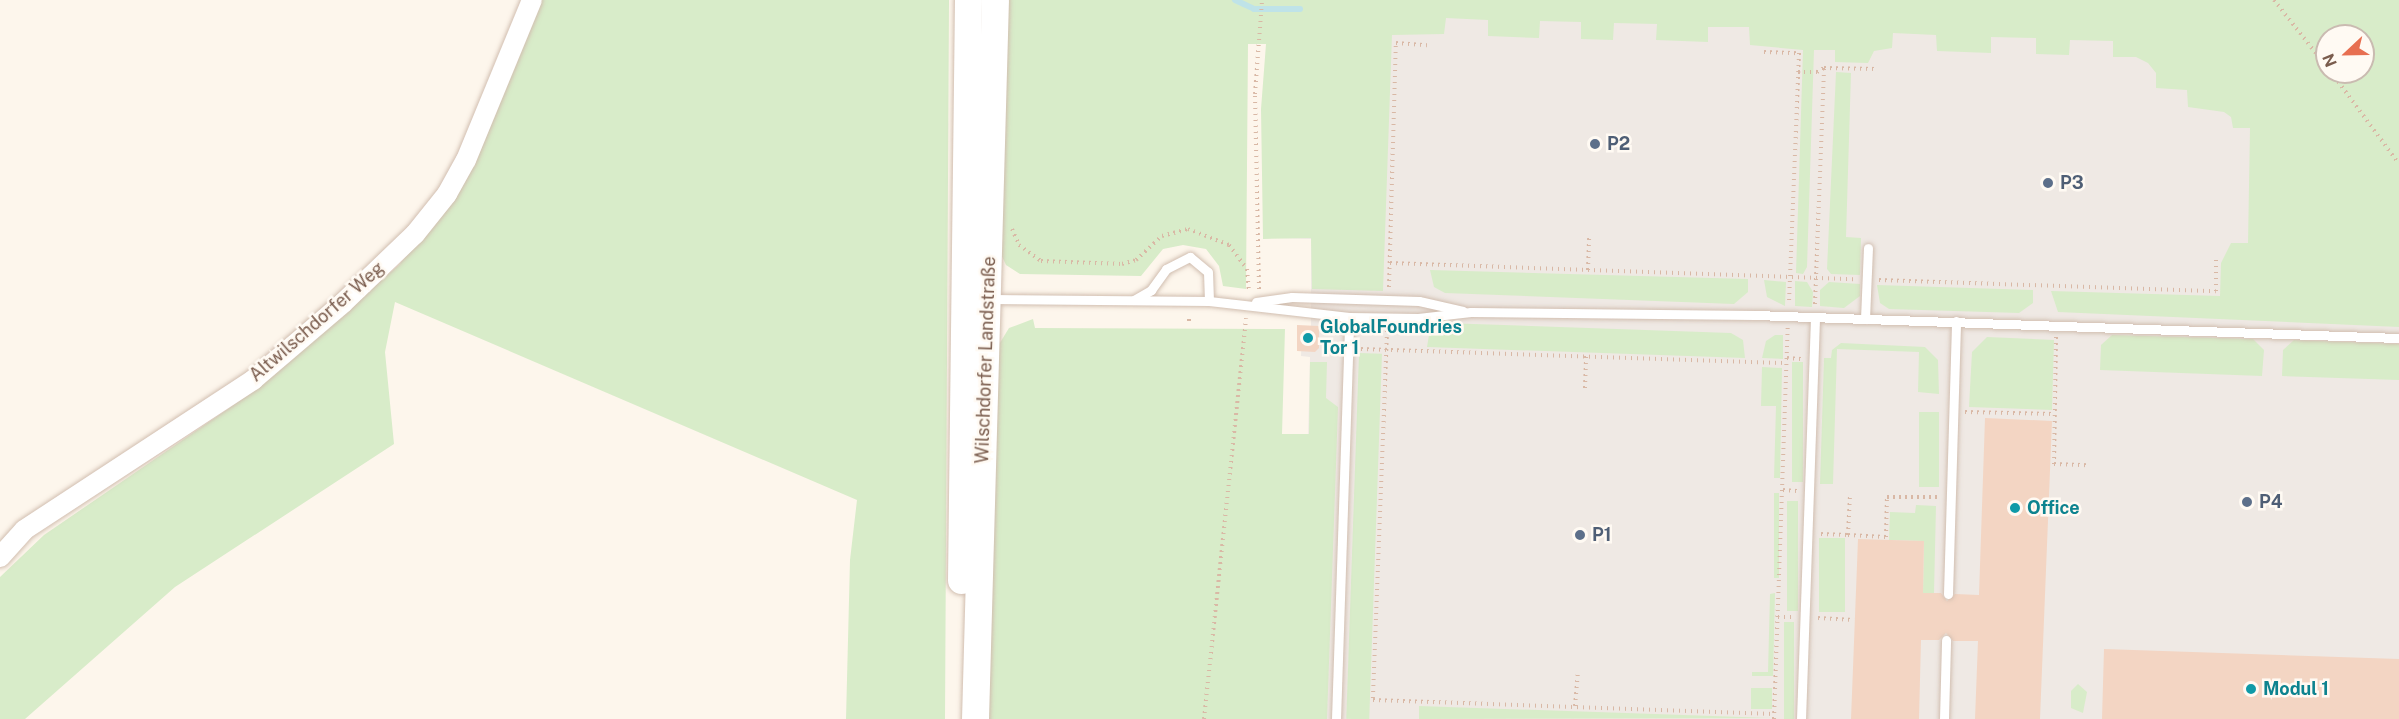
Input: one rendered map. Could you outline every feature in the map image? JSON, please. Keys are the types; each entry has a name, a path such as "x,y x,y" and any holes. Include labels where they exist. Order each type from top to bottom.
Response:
{"main road":[{"name":"Wilschdorfer Landstraße","path":"968,0 975,299 975,719"},
{"name":"Wilschdorfer Landstraße","path":"959,719 975,299 995,0"}],"street":[{"name":"Altwilschdorfer Weg","path":"0,556 24,530 253,380 344,303 415,234 447,195 466,160 532,0"}],"lane":[{"path":"1865,319 1868,248"},
{"path":"1134,300 1151,290 1166,268 1190,257 1208,272 1209,301"},
{"path":"1248,303 1292,297 1419,301 1471,312"},
{"path":"975,299 1209,301 1248,303 1349,317 1471,312 1789,316 2399,338"},
{"path":"1336,719 1349,317"},
{"path":"1801,719 1815,317"},
{"path":"1948,594 1956,321"},
{"path":"1944,719 1946,640"}],"path":[{"path":"1248,303 1260,288 1255,94 1262,0"},
{"path":"2274,0 2315,52"},
{"path":"1389,300 1396,43 1427,45"},
{"path":"1388,317 1373,700 1575,706 1774,716 1799,53 1764,52"},
{"path":"1798,72 1816,72 1824,68 1877,69"},
{"path":"1815,317 1824,68"},
{"path":"2340,84 2399,164"},
{"path":"1011,224 1019,245 1041,261 1122,264 1136,260 1162,236 1173,231 1188,229 1209,235 1229,245 1240,258 1249,282 1248,303 1204,719"},
{"path":"1588,270 1589,235"},
{"path":"1390,263 2216,291 2216,256"},
{"path":"2057,324 2054,464 2088,465"},
{"path":"1348,349 1787,363"},
{"path":"1585,388 1586,356"},
{"path":"1953,411 2054,414"},
{"path":"1848,535 1850,495"},
{"path":"1808,534 1886,537 1887,497 1921,496"},
{"path":"1575,706 1578,673"}],"shaded area":[{"path":"1318,0 2021,0 2299,87 2399,180 2399,719 1293,719 1308,443 1310,357 1301,356 1302,329 1311,329 1311,239 1279,238"}],"green space":[{"path":"540,0 949,0 945,719 846,719 850,560 857,500 395,302 385,352 394,444 175,587 25,719 0,719 0,577 44,535 257,389 399,265 428,229"},
{"path":"1008,0 2399,0 2399,327 2058,312 2051,291 2220,296 2221,263 2231,243 2248,243 2250,128 2233,128 2231,117 2224,112 2188,107 2187,90 2156,88 2156,73 2148,63 2136,57 2113,57 2113,41 2070,40 2069,55 2036,54 2036,38 1991,37 1991,53 1937,51 1936,35 1893,33 1892,48 1874,51 1868,63 1835,62 1835,50 1814,50 1807,267 1803,274 1796,273 1803,50 1750,45 1749,27 1708,27 1708,42 1656,40 1657,24 1614,23 1613,40 1581,39 1581,22 1540,21 1539,38 1488,36 1488,20 1446,18 1444,34 1392,35 1383,291 1312,289 1311,238 1263,239 1261,109 1266,44 1248,44 1246,289 1223,286 1219,266 1206,249 1183,245 1163,249 1141,276 1020,274 1006,265 999,250"},
{"path":"1836,72 1851,73 1846,237 1861,238 1860,275 1831,274 1827,269"},
{"path":"1430,270 1748,279 1748,292 1734,304 1445,293 1434,287"},
{"path":"1764,280 1786,282 1785,306 1767,297"},
{"path":"1795,281 1807,282 1813,292 1812,307 1795,306"},
{"path":"1829,282 1860,284 1860,296 1844,308 1820,306 1820,290"},
{"path":"1877,285 2033,290 2033,303 2019,313 1889,309 1880,303"},
{"path":"1033,319 1035,328 1285,329 1282,434 1309,434 1310,362 1327,362 1326,398 1338,407 1327,719 984,719 998,346 1009,328"},
{"path":"1444,323 1731,333 1743,340 1745,358 1427,347 1430,329"},
{"path":"1775,335 1783,335 1783,359 1762,358 1766,341"},
{"path":"2112,335 2253,339 2264,350 2262,376 2100,370 2101,345"},
{"path":"1987,337 2054,340 2052,410 1969,407 1972,352"},
{"path":"2294,340 2399,344 2399,380 2282,376 2283,350"},
{"path":"1841,343 1925,347 1938,360 1939,394 1918,392 1919,352 1837,349 1833,484 1820,484 1824,358 1831,358 1832,350"},
{"path":"1359,353 1382,354 1369,719 1346,719"},
{"path":"1792,362 1803,362 1803,482 1792,482"},
{"path":"1762,367 1782,368 1780,478 1774,478 1776,406 1761,406"},
{"path":"1919,412 1939,412 1939,487 1919,487"},
{"path":"1774,493 1779,493 1779,578 1774,578"},
{"path":"1787,501 1798,501 1798,611 1787,611"},
{"path":"1916,505 1936,506 1934,593 1923,593 1924,541 1889,540 1890,512 1915,513"},
{"path":"1819,538 1845,538 1845,612 1819,612"},
{"path":"1775,593 1773,676 1752,676 1752,672 1768,672 1770,594"},
{"path":"1784,622 1794,622 1794,719 1784,719"},
{"path":"2078,684 2087,692 2083,713 2071,708 2071,691"},
{"path":"1751,688 1772,688 1772,709 1751,709"},
{"path":"1419,706 1771,718 1419,719"}],"building":[{"path":"1297,325 1319,326 1319,348 1315,352 1297,351"},
{"path":"1985,418 2052,421 2040,719 1975,719 1978,641 1953,641 1946,633 1939,640 1921,640 1919,719 1851,719 1858,539 1924,541 1923,593 1941,593 1947,601 1955,594 1979,595"},
{"name":"Modul 1","path":"2104,649 2399,659 2399,719 2102,719"}],"waterway":[{"path":"1235,0 1254,9 1300,9"}],"place":[{"name":"P2","path":"1595,144"},
{"name":"P3","path":"2048,183"},
{"name":"GlobalFoundries Tor 1","path":"1308,338"},
{"name":"P4","path":"2247,502"},
{"name":"Office","path":"2015,508"},
{"name":"P1","path":"1580,535"},
{"name":"Modul 1","path":"2251,689"}]}
